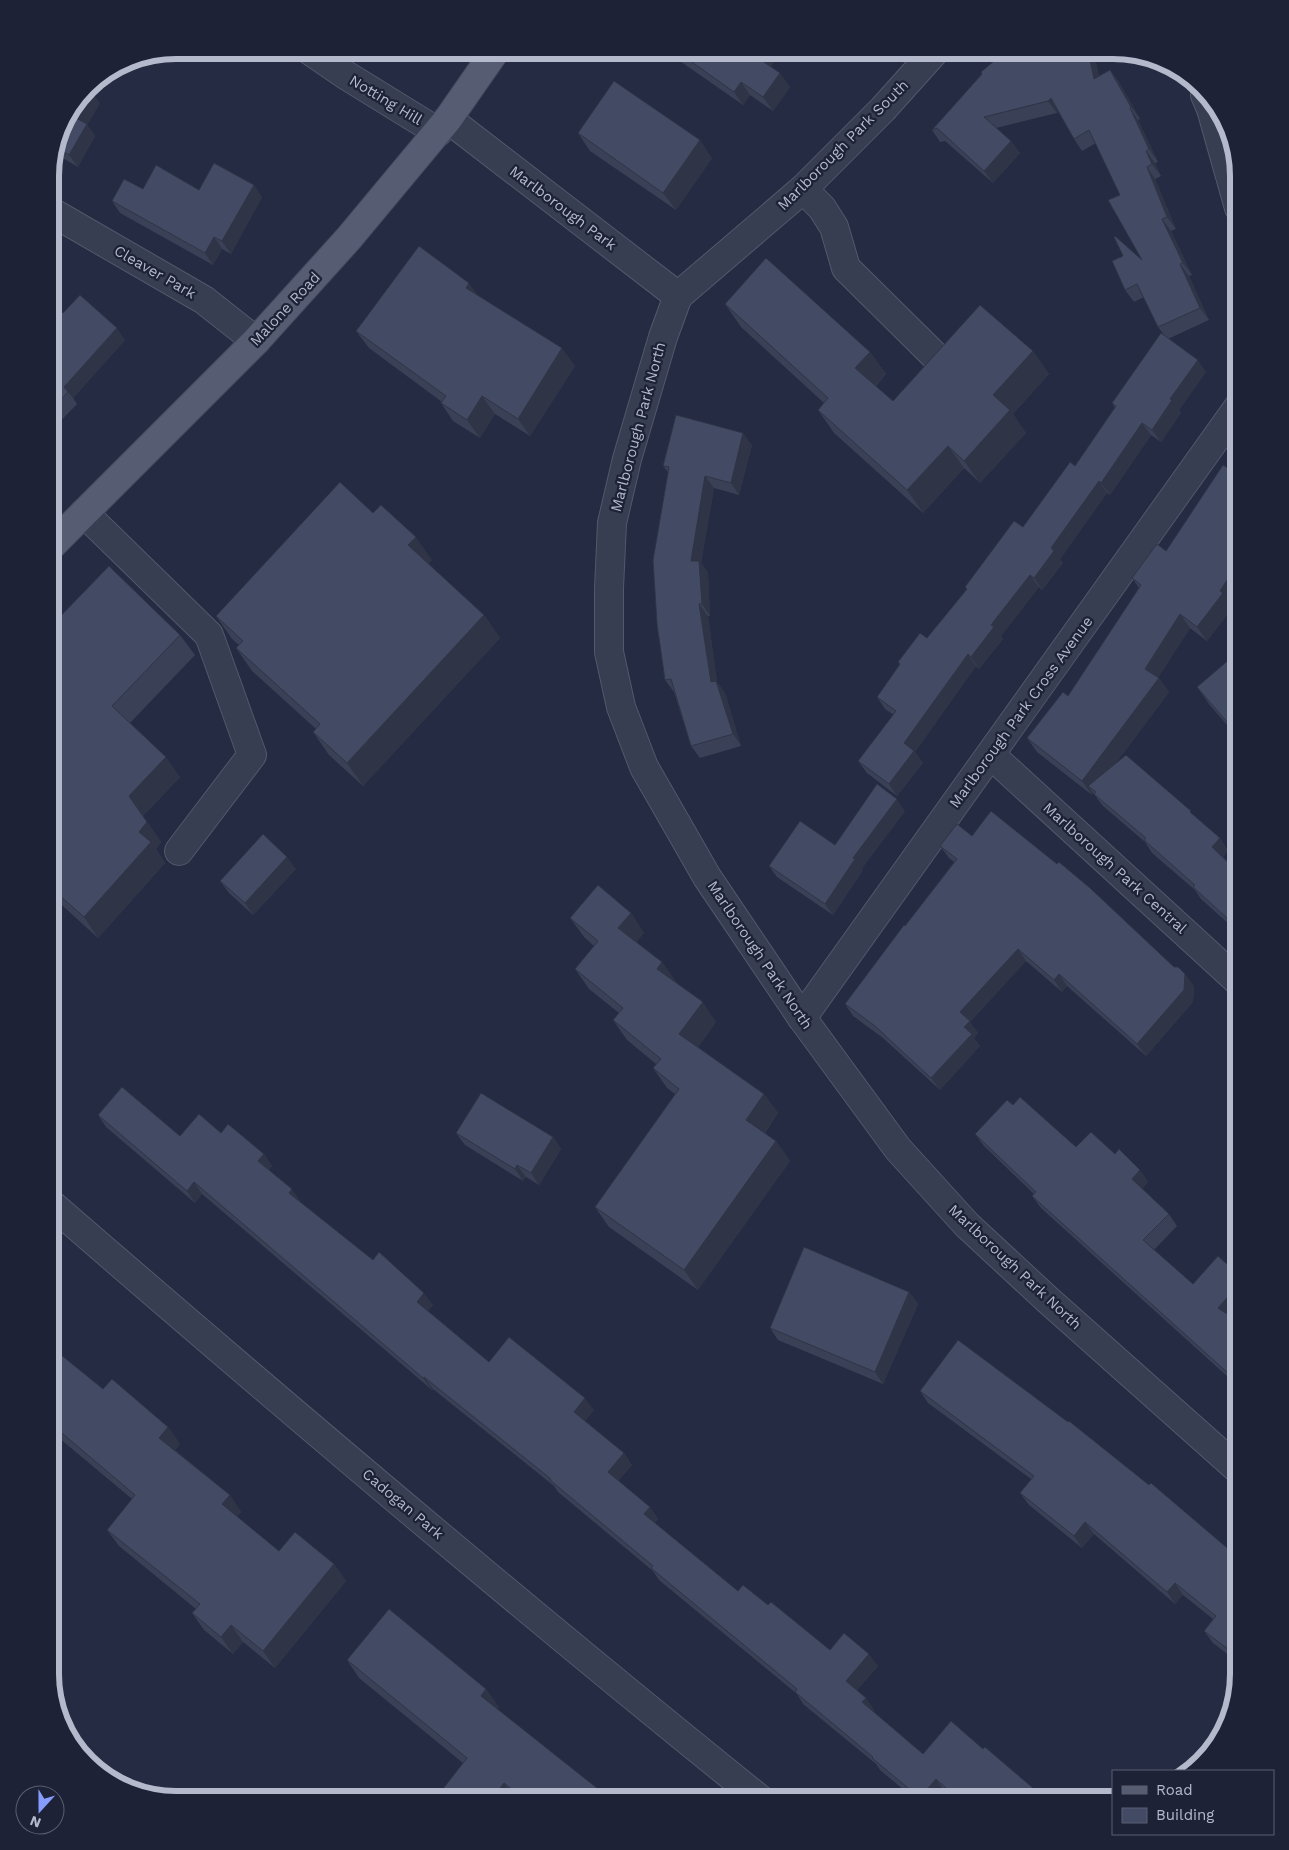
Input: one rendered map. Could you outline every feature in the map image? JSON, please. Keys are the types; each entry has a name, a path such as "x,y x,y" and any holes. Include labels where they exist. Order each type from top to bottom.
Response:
{"main road":[{"name":"Malone Road","path":"59,538 256,341 354,232 443,125 490,59"}],"street":[{"name":"Notting Hill","path":"322,59 344,74 443,125"},
{"name":"Marlborough Park South","path":"678,296 803,189 883,109 928,59"},
{"path":"1212,113 1230,172"},
{"name":"Marlborough Park","path":"443,125 678,296"},
{"path":"803,189 822,208 834,227 846,268 938,359"},
{"name":"Cleaver Park","path":"59,216 204,300 256,341"},
{"name":"Marlborough Park North","path":"678,296 663,337 629,450 612,523 609,652 622,707 644,767 707,877 802,1018 898,1148 967,1225 1055,1307 1230,1462"},
{"name":"Marlborough Park Cross Avenue","path":"802,1018 1230,419"},
{"path":"84,513 209,635 252,755 179,851"},
{"name":"Marlborough Park Central","path":"991,755 1230,974"},
{"name":"Cadogan Park","path":"59,1211 204,1336 616,1684 750,1791"}],"building":[{"path":"688,59 759,59 780,73 763,97 741,82 734,92"},
{"path":"996,59 1090,59 1094,79 1110,70 1131,107 1149,149 1146,151 1152,164 1147,167 1167,217 1162,219 1183,263 1180,264 1200,308 1158,327 1137,284 1125,290 1112,261 1123,256 1114,237 1142,260 1108,200 1120,195 1089,130 1074,139 1051,98 1048,101 984,117 1011,141 984,171 937,128 932,130 982,74 981,72"},
{"path":"614,81 700,140 663,193 578,133"},
{"path":"84,104 76,118 87,124 69,155 62,151 63,146 71,124"},
{"path":"214,163 254,185 222,241 214,237 205,253 112,201 124,179 143,189 156,165 199,190"},
{"path":"419,246 469,283 466,288 562,348 518,419 482,396 467,420 441,403 446,396 356,331"},
{"path":"766,258 870,352 855,368 893,401 980,305 1033,351 993,395 1010,410 964,461 948,446 907,490 818,410 828,398 725,304"},
{"path":"80,295 117,328 64,387 68,392 59,402 59,310 63,313"},
{"path":"1161,333 1198,360 1170,399 1172,400 1152,430 1142,423 1101,483 1099,481 1051,548 1054,551 1034,578 1030,575 991,625 994,627 971,657 968,654 904,743 914,751 889,784 858,761 896,711 877,697 900,664 898,662 920,633 927,638 967,589 965,587 1014,521 1023,527 1070,462 1075,466 1116,406 1112,403"},
{"path":"676,415 743,433 731,483 705,476 691,561 699,561 702,604 699,604 711,682 716,681 733,734 691,746 671,679 665,680 657,624 653,560 669,467 663,466"},
{"path":"1223,465 1230,469 1230,576 1220,591 1223,593 1197,627 1180,614 1145,669 1159,678 1082,781 1027,738 1063,692 1068,696 1141,585 1132,578 1157,544 1166,551"},
{"path":"340,482 373,513 381,505 416,537 408,545 484,615 347,763 313,732 320,724 236,648 243,641 216,616"},
{"path":"109,566 180,635 112,706 166,757 129,796 147,822 139,832 151,842 84,917 59,895 59,618"},
{"path":"1230,659 1230,726 1197,687"},
{"path":"1126,755 1220,838 1212,847 1230,864 1230,921 1193,887 1195,885 1144,840 1146,838 1094,794 1096,792 1088,786"},
{"path":"877,784 897,799 853,858 855,859 825,904 769,866 800,821 835,845"},
{"path":"991,811 1090,888 1174,967 1178,967 1185,974 1184,990 1137,1044 1059,974 1054,980 1018,949 960,1012 970,1021 964,1027 972,1034 931,1078 875,1026 845,1004 904,925 957,859 940,846 957,824 972,836"},
{"path":"263,834 287,857 245,903 220,881"},
{"path":"598,885 631,913 618,928 662,962 657,969 703,1002 679,1034 764,1094 746,1120 776,1141 684,1270 595,1207 679,1089 653,1068 661,1059 613,1020 623,1008 575,969 598,941 570,918"},
{"path":"122,1087 180,1136 199,1114 221,1133 228,1124 264,1154 258,1161 292,1189 289,1193 373,1260 379,1252 424,1293 417,1302 489,1362 509,1337 585,1398 574,1412 624,1453 608,1472 650,1507 644,1514 738,1591 743,1585 768,1605 771,1602 830,1650 844,1633 869,1654 846,1681 866,1698 862,1702 923,1754 951,1721 1036,1791 949,1791 936,1779 926,1791 912,1791 795,1692 797,1689 651,1568 653,1566 551,1479 423,1378 194,1182 187,1191 98,1115"},
{"path":"481,1093 553,1137 531,1173 517,1165 515,1169 456,1133"},
{"path":"1020,1097 1076,1147 1091,1132 1115,1154 1119,1149 1140,1170 1132,1179 1169,1214 1143,1240 1193,1284 1218,1256 1230,1267 1230,1294 1218,1308 1230,1316 1230,1375 1032,1196 1036,1192 975,1134 1007,1100 1013,1105"},
{"path":"804,1247 909,1292 875,1372 770,1328"},
{"path":"958,1340 1069,1421 1149,1485 1151,1483 1230,1550 1230,1650 1204,1631 1216,1616 1175,1583 1167,1592 1085,1522 1074,1536 1020,1493 1034,1476 920,1391"},
{"path":"59,1353 103,1389 112,1379 168,1427 159,1438 230,1495 222,1504 279,1551 295,1532 334,1564 263,1651 231,1625 221,1637 192,1613 200,1604 107,1530 135,1495 59,1431"},
{"path":"389,1609 486,1689 481,1696 601,1791 514,1791 504,1783 498,1791 441,1791 467,1758 347,1660"},
{"path":"115,1771 125,1779 124,1779 113,1773"}]}
